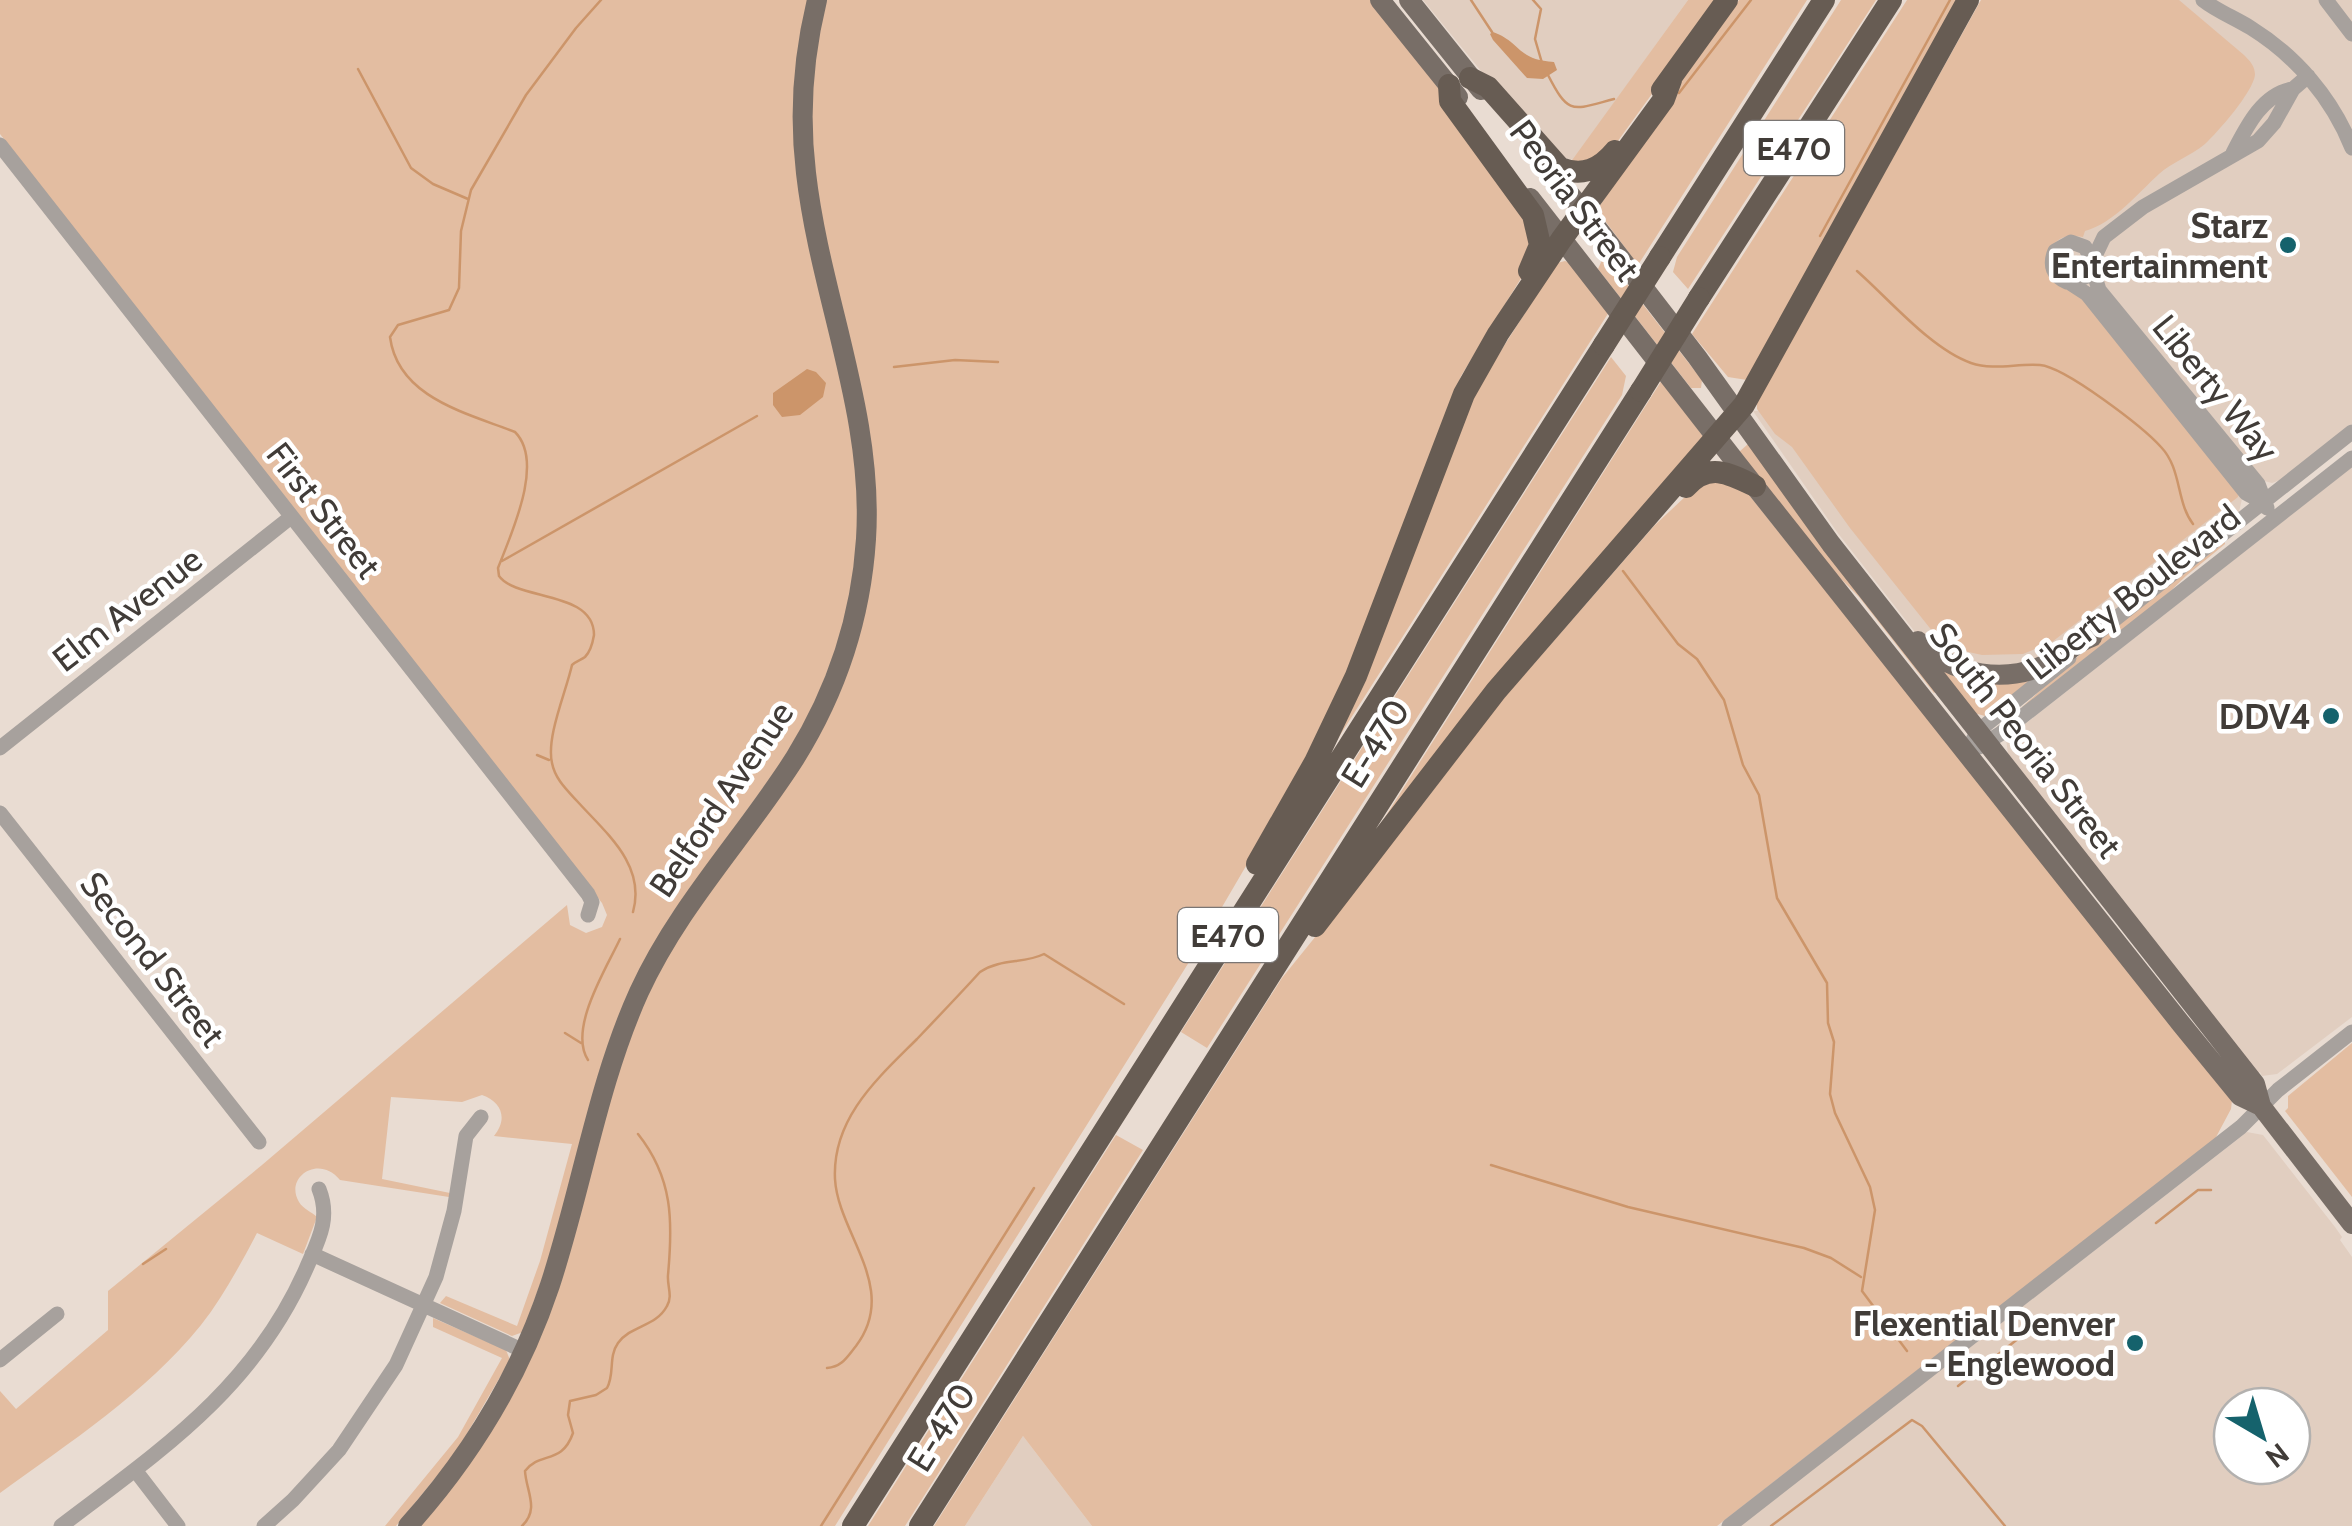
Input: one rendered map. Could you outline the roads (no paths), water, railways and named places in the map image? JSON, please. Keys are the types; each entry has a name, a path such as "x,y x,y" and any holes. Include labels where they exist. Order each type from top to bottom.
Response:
{"highway":[{"path":"1498,334 1510,302 1537,258 1539,231 1533,215 1450,100 1460,81 1488,87 1553,162 1577,172 1594,169 1608,159 1730,0"},
{"name":"E-470","path":"853,1526 1824,0"},
{"name":"E-470","path":"920,1526 1892,0"},
{"path":"1244,1014 1496,691 1738,413 1972,0"},
{"path":"1177,1014 1194,970 1315,762 1345,701 1456,412 1498,334 1664,99 1671,80"},
{"path":"1656,510 1672,502 1704,472 1724,472 1755,486"}],"main road":[{"name":"Belford Avenue","path":"408,1526 468,1450 524,1350 550,1284 606,1081 632,1007 688,904 808,736 834,682 855,614 866,528 864,452 811,207 804,150 805,59 816,0"},
{"name":"Peoria Street","path":"1380,0 1582,210 1738,413"},
{"name":"Peoria Street","path":"1409,0 1561,240 1717,439"},
{"name":"South Peoria Street","path":"1738,413 1831,544 2255,1084 2261,1106 2352,1224"},
{"name":"South Peoria Street","path":"1717,439 2240,1096 2261,1106"},
{"path":"1884,612 1902,621 1940,659 1964,670 1990,674 2031,670 2092,637"}],"street":[{"path":"2202,0 2265,37 2308,76 2335,113 2352,148"},
{"path":"2326,0 2352,34"},
{"path":"2104,237 2082,280 2070,282 2057,276 2052,258 2063,244 2104,237 2147,204 2248,148 2267,133 2293,90 2308,76"},
{"name":"First Street","path":"1,147 588,894 592,902 588,916"},
{"path":"2078,243 2088,249 2092,263"},
{"name":"Liberty Way","path":"2092,263 2099,290 2258,484 2263,502"},
{"name":"Liberty Way","path":"2070,282 2086,294 2246,493 2263,502"},
{"name":"Liberty Boulevard","path":"1983,738 2092,637 2352,432"},
{"name":"Liberty Boulevard","path":"1966,752 2352,458"},
{"path":"2263,502 2274,519"},
{"name":"Elm Avenue","path":"0,748 291,517"},
{"name":"Second Street","path":"0,813 259,1142"},
{"path":"1728,1526 2241,1127 2352,1032"},
{"path":"264,1526 300,1493 352,1433 396,1365 424,1305 449,1233 466,1136 481,1117"},
{"path":"61,1526 195,1423 239,1378 276,1327 312,1254 326,1213 320,1189"},
{"path":"312,1254 524,1350"},
{"path":"0,1360 56,1314"},
{"path":"134,1470 178,1526"}],"waterway":[{"path":"601,0 526,95 471,190 461,231 459,288 449,310 398,325 390,337 396,358 420,389 456,410 515,432 523,445 527,461 523,498 498,568 499,576 508,584 569,603 591,621 591,646 585,657 572,665 558,714 552,763 562,784 611,838 629,865 636,895 633,912"},
{"path":"1471,0 1492,32"},
{"path":"1533,0 1541,9 1535,39 1542,63"},
{"path":"1679,93 1751,0"},
{"path":"1820,236 1950,0"},
{"path":"358,69 411,168 433,184 468,199"},
{"path":"1548,75 1567,104 1580,107 1614,99"},
{"path":"1857,271 1926,335 1956,356 1988,366 2052,368 2121,413 2168,456 2193,524"},
{"path":"894,367 955,360 998,362"},
{"path":"502,561 757,416"},
{"path":"1623,571 1678,644 1697,659 1724,700 1743,765 1759,795 1777,898 1827,983 1828,1023 1834,1042 1830,1094 1870,1187 1875,1210 1862,1291 1907,1351"},
{"path":"537,755 549,760"},
{"path":"588,1060 583,1047 586,1016 620,939"},
{"path":"827,1368 840,1364 856,1346 868,1324 872,1303 863,1261 839,1200 835,1179 841,1137 873,1084 980,972 996,965 1044,954 1124,1004"},
{"path":"565,1033 581,1043"},
{"path":"522,1526 531,1506 525,1471 537,1461 557,1454 568,1443 573,1433 568,1415 570,1401 607,1388 618,1343 657,1318 669,1302 668,1201 658,1167 638,1134"},
{"path":"1491,1165 1628,1207 1804,1248 1831,1258 1861,1277"},
{"path":"821,1526 1034,1188"},
{"path":"2156,1223 2198,1190 2211,1190"},
{"path":"143,1264 166,1249"},
{"path":"1958,1386 2019,1338"},
{"path":"1771,1526 1912,1420 1922,1426 2005,1526"}],"place":[{"name":"Starz Entertainment","path":"2288,245"},
{"name":"DDV4","path":"2331,716"},
{"name":"Flexential Denver - Englewood","path":"2135,1343"}]}
